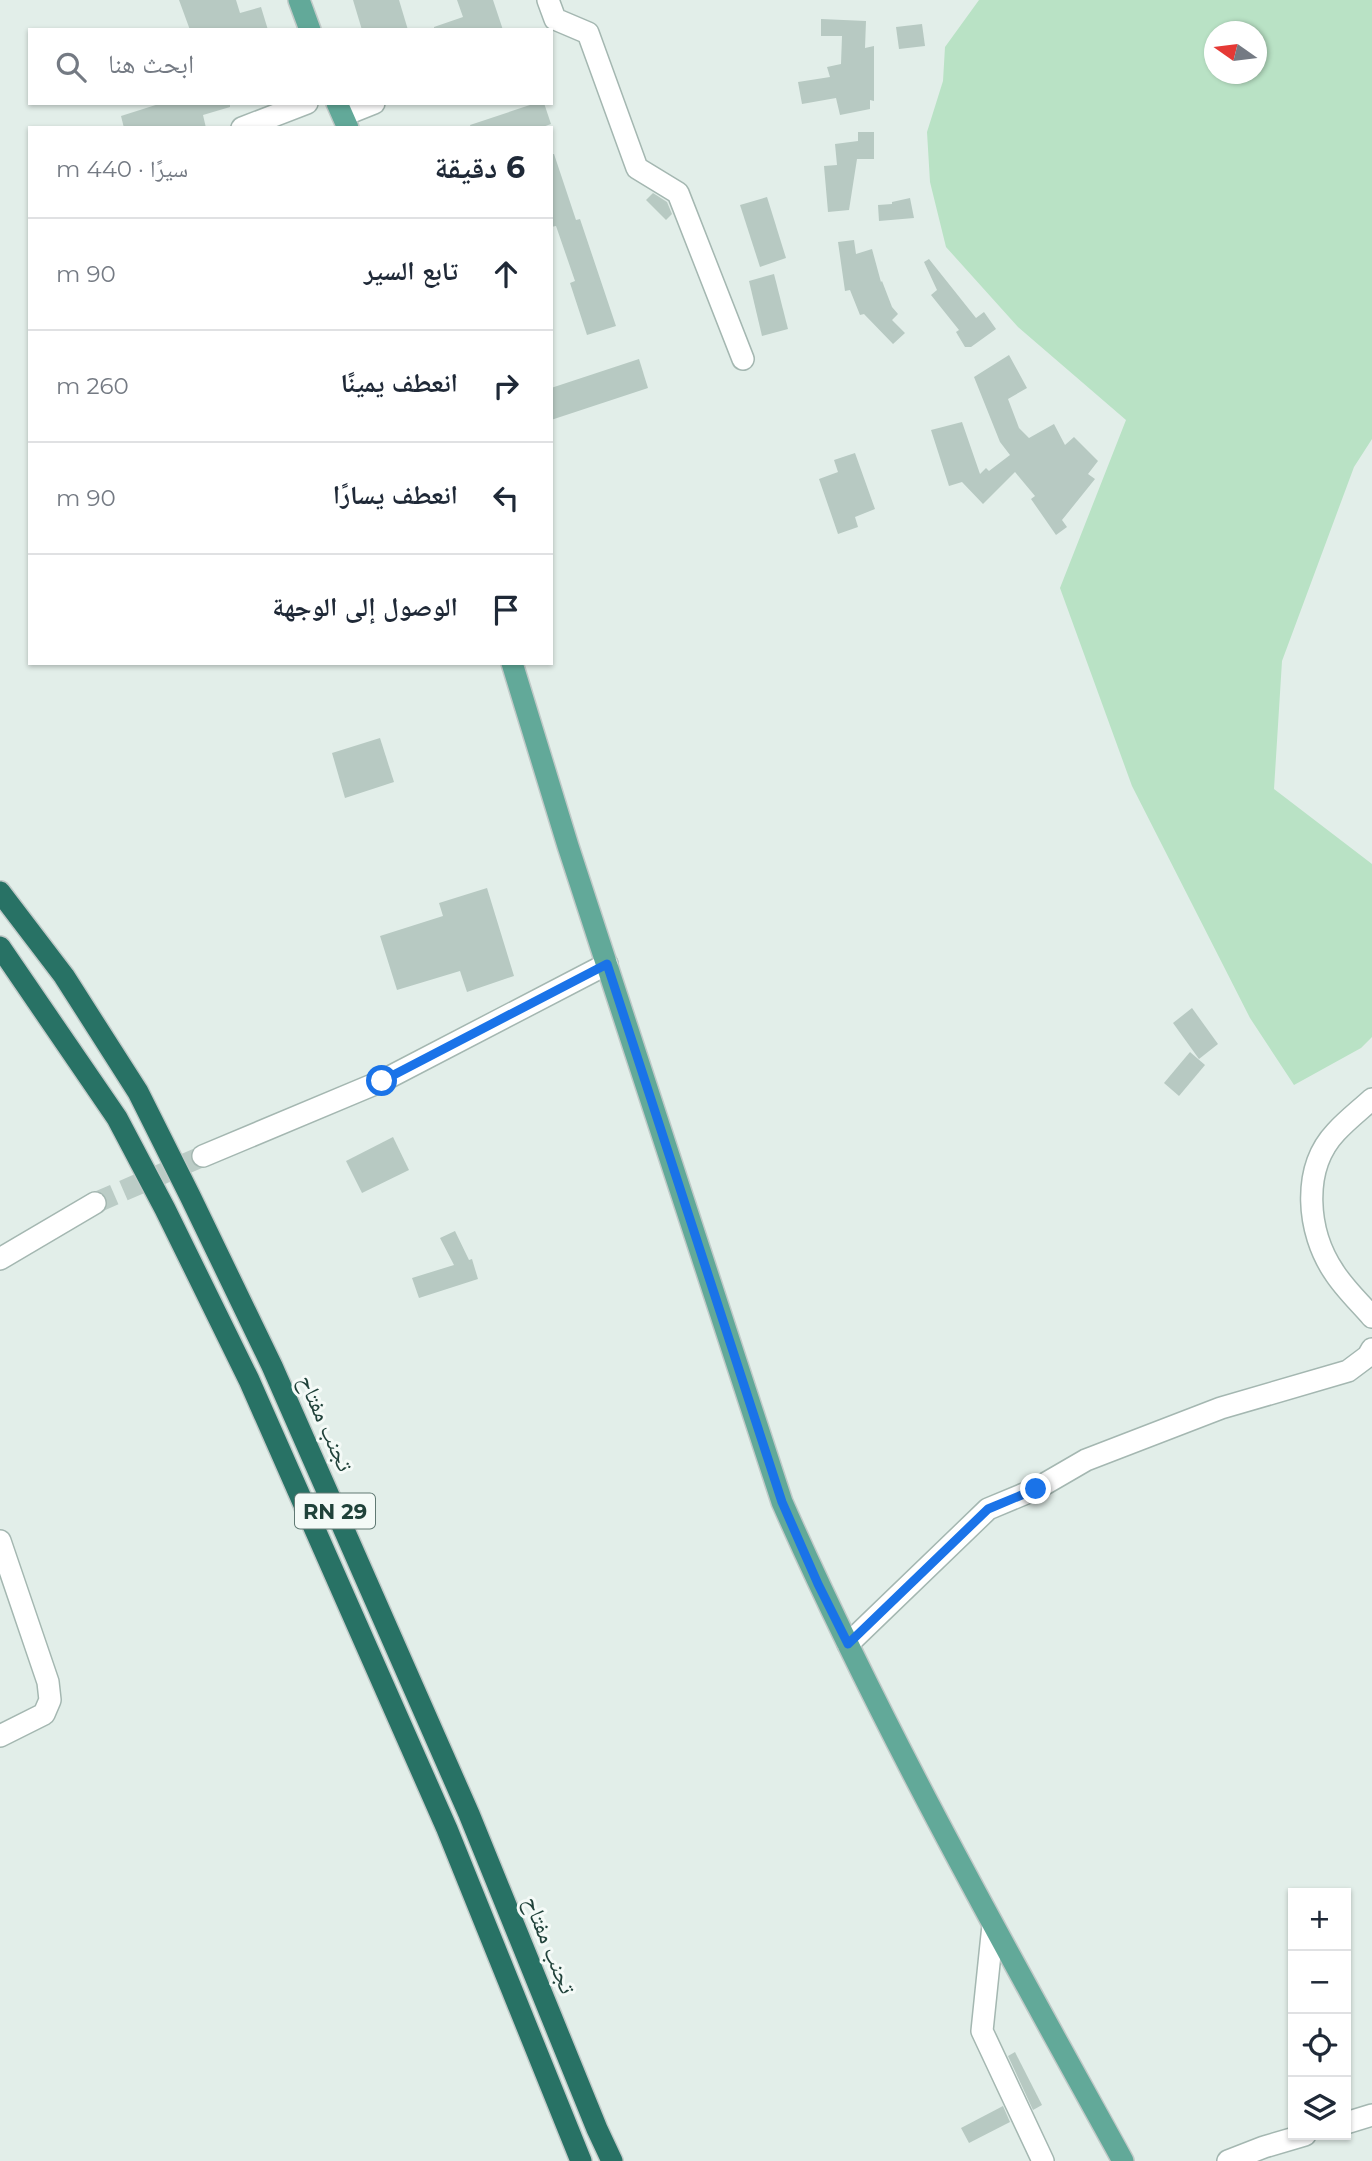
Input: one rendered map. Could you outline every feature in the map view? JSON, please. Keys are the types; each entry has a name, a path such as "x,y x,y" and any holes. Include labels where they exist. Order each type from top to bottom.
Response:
{"highway":[{"name":"تجنب مفتاح","path":"0,892 64,976 138,1092 272,1366 469,1814 612,2161"},
{"name":"RN 29","path":"0,947 117,1118 250,1380 447,1829 581,2161"}],"main road":[{"path":"299,0 309,28"},
{"path":"513,665 568,846 782,1502 818,1584 993,1925 1124,2161"}],"street":[{"path":"548,0 561,30 588,33 637,168 678,193 743,359"},
{"path":"247,126 302,105"},
{"path":"343,115 369,105"},
{"path":"203,1156 382,1081 607,964"},
{"path":"1372,1099 1334,1133 1317,1159 1311,1196 1315,1236 1321,1248 1334,1272 1372,1317"},
{"path":"0,1259 95,1203"},
{"path":"848,1644 988,1509 1036,1489 1098,1455 1221,1408 1348,1371 1368,1356 1372,1349"},
{"path":"0,1541 48,1682 50,1700 44,1714 0,1736"},
{"path":"993,1925 982,2031 1043,2161"},
{"path":"1351,2121 1372,2115"},
{"path":"1228,2161 1288,2140"}],"green space":[{"path":"979,0 1372,0 1372,439 1354,467 1282,661 1274,789 1372,864 1372,1037 1361,1048 1294,1085 1250,1018 1132,786 1060,588 1126,420 1018,327 946,247 930,182 927,132 943,81 945,47"}],"building":[{"path":"179,0 236,0 240,13 261,7 267,28 189,28"},
{"path":"353,0 399,0 407,28 361,28"},
{"path":"457,0 493,0 502,28 434,28 463,17"},
{"path":"821,19 866,21 865,48 874,46 874,101 870,100 870,109 840,115 836,98 802,104 798,82 830,77 827,67 841,64 842,36 821,36"},
{"path":"922,24 925,46 899,49 896,27"},
{"path":"156,105 230,105 203,115 206,126 124,126 121,116"},
{"path":"530,105 545,105 551,124 546,126 470,125"},
{"path":"858,132 874,132 874,159 857,159 849,210 828,212 824,166 837,165 835,144 858,141"},
{"path":"553,154 576,220 580,219 616,326 587,335 570,283 575,281 556,226 553,227"},
{"path":"653,193 667,202 672,214 666,220 646,200"},
{"path":"767,197 786,258 760,267 740,205"},
{"path":"910,198 914,218 879,221 878,205"},
{"path":"854,240 856,254 872,249 881,282 898,314 892,320 905,333 893,344 864,314 860,315 850,290 845,291 838,242"},
{"path":"929,259 976,318 984,312 996,329 971,347 965,347 956,332 959,330 931,295 937,290 924,262"},
{"path":"774,274 788,329 762,336 749,281"},
{"path":"1009,355 1027,388 1008,399 1019,428 1029,438 1054,424 1065,445 1074,437 1098,461 1088,474 1095,479 1062,520 1067,527 1056,535 1031,499 1035,496 1015,472 983,504 962,482 949,486 931,430 962,422 980,474 986,468 989,471 1010,455 1000,442 974,377"},
{"path":"639,359 648,388 553,419 553,387"},
{"path":"855,453 875,509 855,517 858,527 838,534 819,479 838,472 834,460"},
{"path":"380,738 394,782 345,798 332,753"},
{"path":"487,888 514,976 467,992 460,971 397,990 380,936 443,916 439,903"},
{"path":"1192,1008 1218,1044 1199,1059 1173,1023"},
{"path":"1190,1052 1205,1065 1179,1096 1164,1083"},
{"path":"393,1137 409,1170 362,1193 346,1161"},
{"path":"455,1231 469,1260 472,1259 478,1279 419,1298 412,1278 454,1265 440,1238"},
{"path":"1015,2052 1042,2105 1033,2110 1008,2056"},
{"path":"1003,2106 1010,2122 969,2143 961,2128"}],"tunnel":[{"path":"95,1203 203,1156"}],"route":[{"path":"382,1081 607,964 782,1502 848,1644 988,1509 1036,1489"}]}
